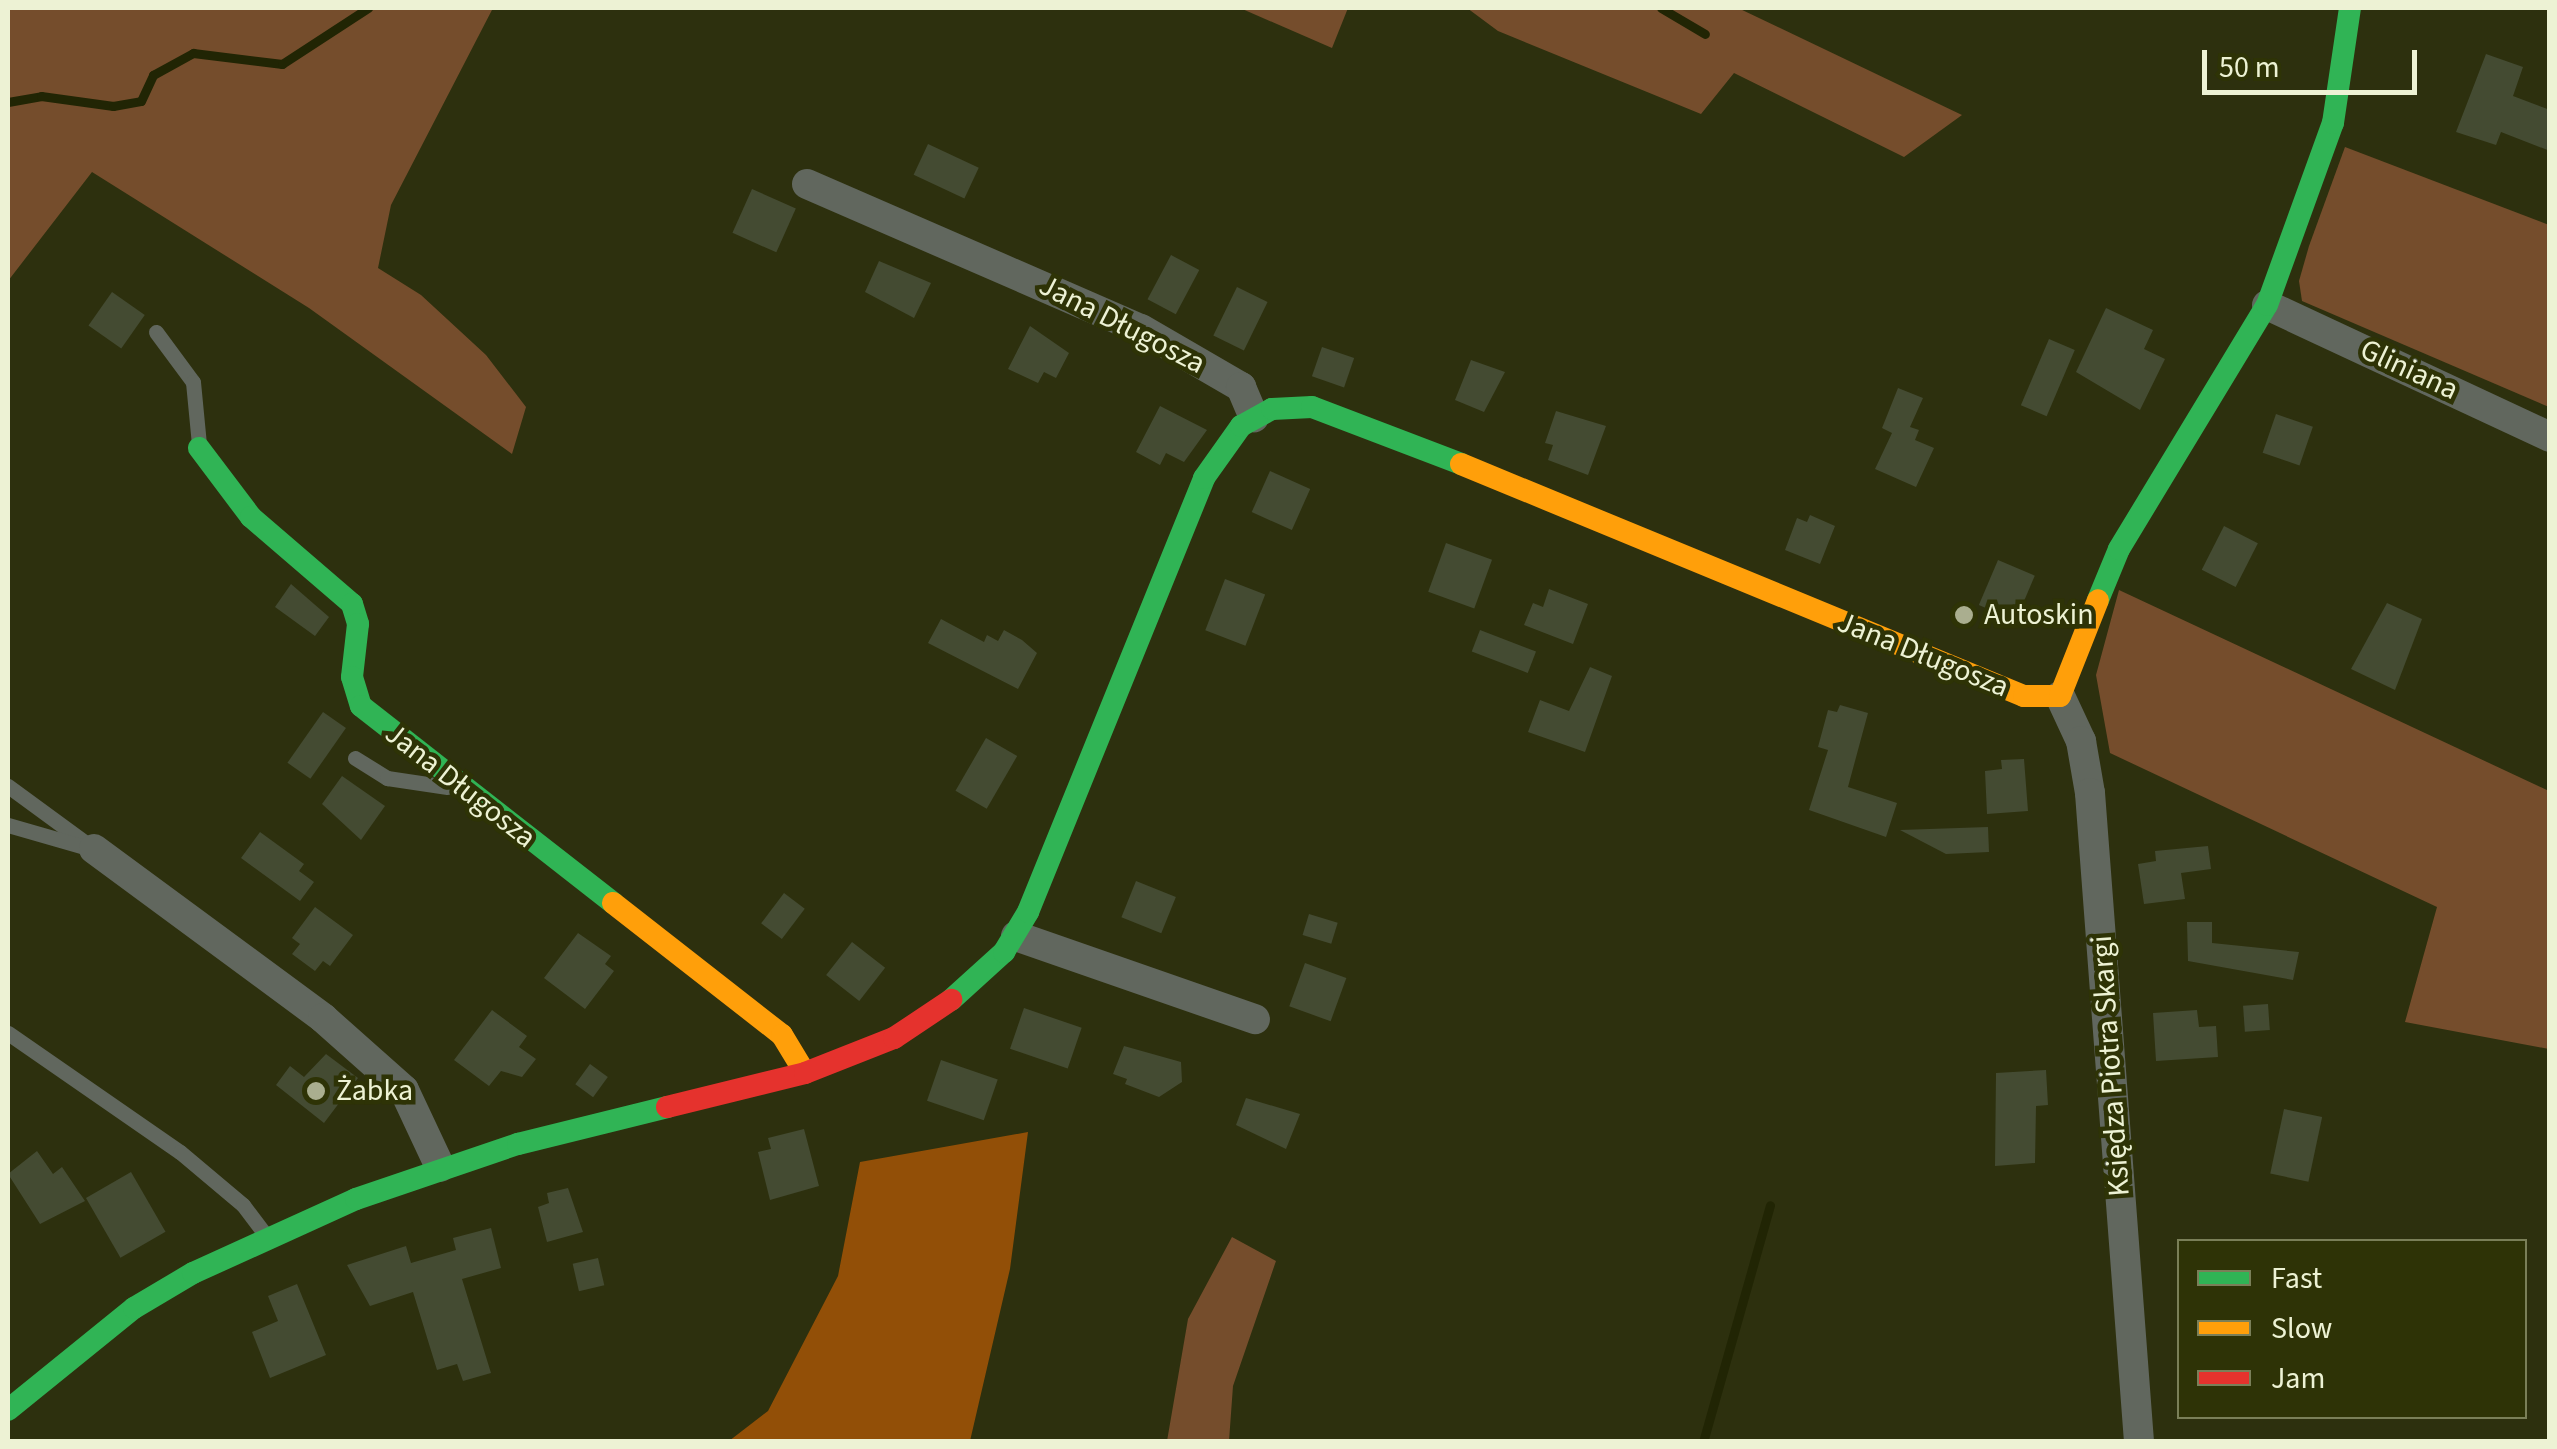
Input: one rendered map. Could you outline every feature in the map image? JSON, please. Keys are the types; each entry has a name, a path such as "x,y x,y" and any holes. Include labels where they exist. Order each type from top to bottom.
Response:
{"street":[{"path":"2060,696 2119,550 2267,305 2333,123 2350,8"},
{"name":"Jana Długosza","path":"806,184 1142,329 1241,388 1254,417 1292,406 1355,420 2024,696 2060,696"},
{"name":"Gliniana","path":"2267,305 2550,438"},
{"path":"8,1410 134,1308 268,1238 440,1167 806,1073 926,1020 1016,936 1191,504 1230,437 1254,417"},
{"name":"Jana Długosza","path":"200,448 251,517 352,604 358,634 352,677 361,706 782,1035 806,1073"},
{"name":"Księdza Piotra Skargi","path":"2060,696 2081,741 2090,793 2139,1442"},
{"path":"94,850 323,1018 404,1090 440,1167"},
{"path":"1016,936 1256,1018"}],"lane":[{"path":"156,332 193,382 200,448"},
{"path":"355,758 402,782 461,787"},
{"path":"8,786 94,850"},
{"path":"8,825 94,850"},
{"path":"8,1032 180,1152 243,1205 268,1238"}],"shaded area":[{"path":"8,8 493,8 391,205 378,268 421,295 486,355 526,407 512,454 309,308 92,172 8,281"},
{"path":"1240,8 1348,8 1332,48"},
{"path":"1467,8 1738,8 1962,115 1904,157 1734,73 1701,114 1498,31"},
{"path":"2345,147 2549,225 2549,407 2302,301 2299,281"},
{"path":"2119,590 2549,791 2549,1049 2405,1022 2437,907 2110,753 2096,675"},
{"path":"1028,1132 1010,1269 970,1441 729,1441 768,1411 838,1276 860,1162"},
{"path":"1232,1237 1276,1261 1233,1386 1229,1441 1167,1441 1188,1319"}],"building":[{"path":"2486,54 2523,67 2513,96 2550,110 2550,151 2501,132 2496,145 2456,132"},
{"path":"928,144 979,168 964,198 914,175"},
{"path":"752,189 796,209 776,252 732,233"},
{"path":"1171,255 1199,270 1176,314 1148,299"},
{"path":"879,261 931,283 914,318 865,292"},
{"path":"1237,287 1268,302 1244,350 1213,336"},
{"path":"112,292 145,315 121,349 88,326"},
{"path":"2106,308 2153,330 2144,349 2165,359 2140,410 2076,372"},
{"path":"1030,326 1069,353 1056,378 1044,372 1038,383 1008,369"},
{"path":"2049,339 2075,350 2047,416 2021,405"},
{"path":"1322,347 1354,358 1344,387 1312,376"},
{"path":"1471,360 1505,372 1484,412 1455,400"},
{"path":"1898,388 1923,398 1910,427 1919,430 1915,440 1934,448 1916,487 1875,469 1892,433 1882,428"},
{"path":"1160,406 1207,430 1184,462 1166,453 1160,465 1136,452"},
{"path":"1556,411 1606,426 1588,475 1548,460 1553,445 1545,443"},
{"path":"2276,414 2313,427 2300,465 2263,453"},
{"path":"1270,471 1310,489 1292,530 1252,512"},
{"path":"1810,515 1835,526 1820,564 1785,550 1797,518 1807,522"},
{"path":"2224,526 2258,543 2236,587 2202,570"},
{"path":"1446,543 1492,560 1474,609 1428,592"},
{"path":"1998,560 2035,576 2016,621 1979,605"},
{"path":"1225,579 1265,594 1245,646 1205,630"},
{"path":"291,584 329,617 315,636 275,607"},
{"path":"1549,589 1588,604 1573,644 1524,625 1533,603 1543,607"},
{"path":"2387,603 2422,619 2395,690 2351,669"},
{"path":"941,619 984,642 987,635 998,641 1004,630 1037,653 1018,689 928,643"},
{"path":"1480,630 1536,652 1528,673 1472,651"},
{"path":"1590,667 1612,676 1585,752 1528,732 1540,700 1569,711"},
{"path":"1840,705 1868,713 1848,787 1897,803 1886,837 1809,810 1828,750 1818,747 1828,710 1837,712"},
{"path":"323,712 346,728 310,779 287,763"},
{"path":"986,738 1017,756 987,809 956,791"},
{"path":"2024,759 2028,811 1987,814 1985,771 2002,769 2001,760"},
{"path":"342,776 385,806 361,840 322,804"},
{"path":"1988,827 1989,852 1946,854 1900,830"},
{"path":"260,832 304,864 299,871 314,882 300,901 241,858"},
{"path":"2208,846 2211,869 2181,873 2185,899 2144,904 2138,864 2156,861 2155,851"},
{"path":"1136,881 1176,897 1161,933 1121,917"},
{"path":"784,893 805,909 782,939 761,923"},
{"path":"315,907 353,935 330,966 323,961 315,971 292,954 300,944 292,938"},
{"path":"1309,914 1338,923 1331,944 1303,935"},
{"path":"2187,922 2212,922 2212,943 2299,952 2293,980 2188,961"},
{"path":"578,933 611,956 605,964 614,971 585,1009 544,978"},
{"path":"852,942 885,968 859,1001 826,975"},
{"path":"1305,963 1346,978 1331,1021 1289,1006"},
{"path":"2268,1004 2270,1030 2245,1032 2243,1006"},
{"path":"1024,1008 1082,1028 1068,1069 1010,1049"},
{"path":"492,1010 527,1036 519,1047 536,1059 522,1077 501,1071 489,1086 454,1060"},
{"path":"2197,1010 2199,1027 2216,1026 2218,1057 2156,1061 2153,1013"},
{"path":"1124,1046 1181,1062 1182,1082 1159,1097 1125,1084 1127,1079 1113,1074"},
{"name":"Żabka","path":"326,1054 358,1078 324,1123 276,1085 290,1066 304,1077"},
{"path":"941,1060 998,1080 984,1120 927,1101"},
{"path":"590,1064 608,1077 593,1097 575,1084"},
{"path":"2046,1070 2048,1105 2036,1106 2035,1163 1995,1166 1996,1073"},
{"path":"1246,1098 1300,1114 1286,1149 1236,1125"},
{"path":"2284,1109 2322,1117 2308,1182 2270,1174"},
{"path":"804,1129 819,1186 770,1200 758,1152 771,1149 768,1138"},
{"path":"37,1151 53,1174 62,1167 85,1201 40,1224 8,1174"},
{"path":"131,1172 165,1232 120,1258 86,1198"},
{"path":"568,1188 583,1232 547,1242 538,1207 549,1203 547,1193"},
{"path":"491,1228 501,1268 462,1279 491,1373 463,1381 457,1364 437,1370 413,1292 370,1306 347,1265 406,1246 411,1263 456,1250 453,1238"},
{"path":"598,1258 604,1285 579,1291 573,1264"},
{"path":"297,1284 326,1355 270,1378 252,1332 278,1321 268,1296"}],"waterway":[{"path":"8,102 41,96 113,106 141,101 153,75 193,53 282,64 368,8"},
{"path":"1661,8 1705,34"},
{"path":"1703,1442 1770,1205"}],"traffic: fast":[{"path":"2098,600 2119,549 2267,305 2333,123 2350,8"},
{"path":"951,1000 1004,952 1028,912 1204,478 1241,426 1272,409 1312,407 1461,464"},
{"path":"199,448 251,517 352,604 358,624 352,677 361,706 613,903"},
{"path":"8,1410 134,1308 193,1273 356,1199 518,1144 667,1107"}],"traffic: slow":[{"path":"1461,464 2024,696 2060,696 2098,600"},
{"path":"613,903 782,1035 805,1073"}],"traffic: jam":[{"path":"667,1107 805,1073 894,1038 951,1000"}],"place":[{"name":"Autoskin","path":"1964,615"},
{"name":"Żabka","path":"316,1091"}]}
